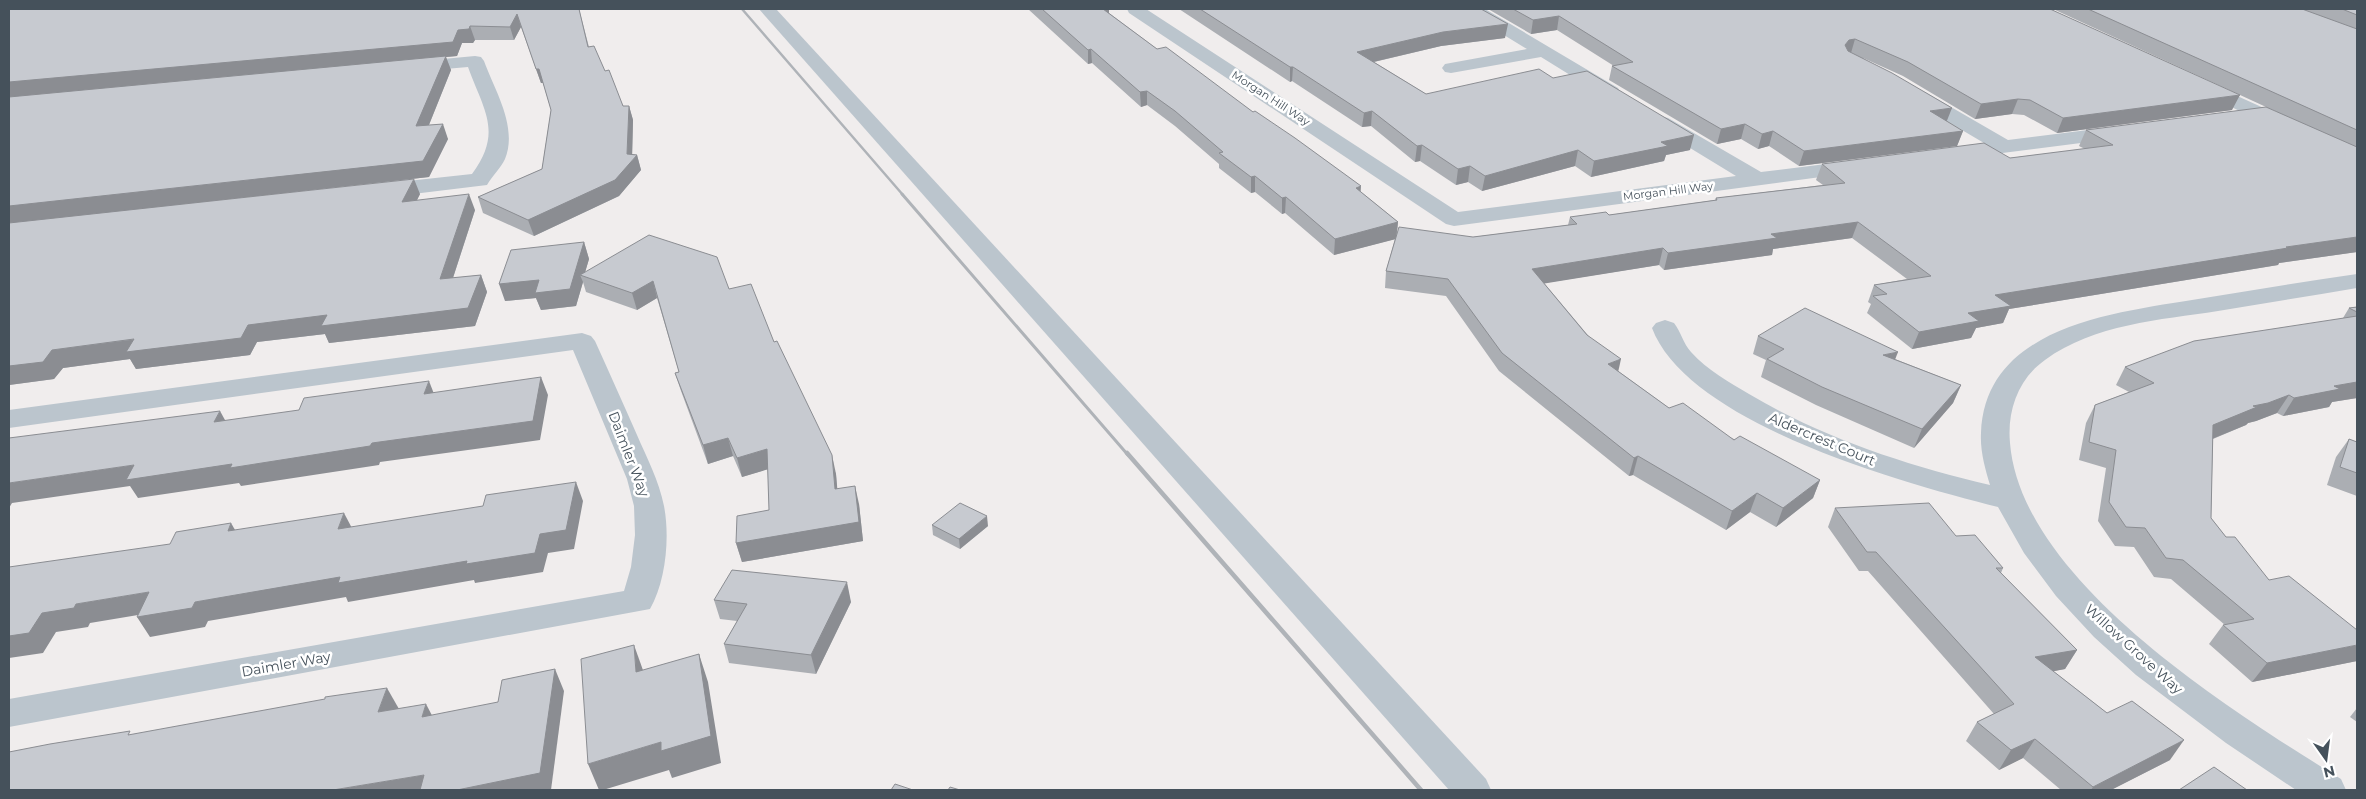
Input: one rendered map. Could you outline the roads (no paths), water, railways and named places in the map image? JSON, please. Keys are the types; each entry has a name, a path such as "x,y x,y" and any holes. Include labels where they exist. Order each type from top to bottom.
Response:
{"street":[{"path":"767,9 1472,790"},
{"name":"Morgan Hill Way","path":"1135,9 1454,219 1881,163"},
{"path":"1474,9 1629,102"},
{"path":"1451,68 1544,51"},
{"path":"361,193 479,180 498,151 499,126 475,61 395,69"},
{"path":"2182,76 2296,130"},
{"path":"1903,87 2005,147"},
{"path":"1646,113 1757,179"},
{"path":"2221,119 2261,114"},
{"path":"1938,155 2143,129"},
{"name":"Willow Grove Way","path":"2327,790 2259,747 2203,708 2112,633 2076,597 2048,562 2026,530 2010,500 1996,454 1994,430 1997,407 2006,388 2018,370 2034,355 2077,332 2104,324 2357,281"},
{"name":"Aldercrest Court","path":"1665,328 1677,353 1693,370 1741,402 1778,422 1862,458 1957,487 2010,500"},
{"name":"Daimler Way","path":"9,419 582,341 642,479 649,506 651,535 647,567 638,601 9,713"}],"railway":[{"path":"742,9 903,195"},
{"path":"902,194 1128,455"},
{"path":"1127,453 1421,790"}]}
